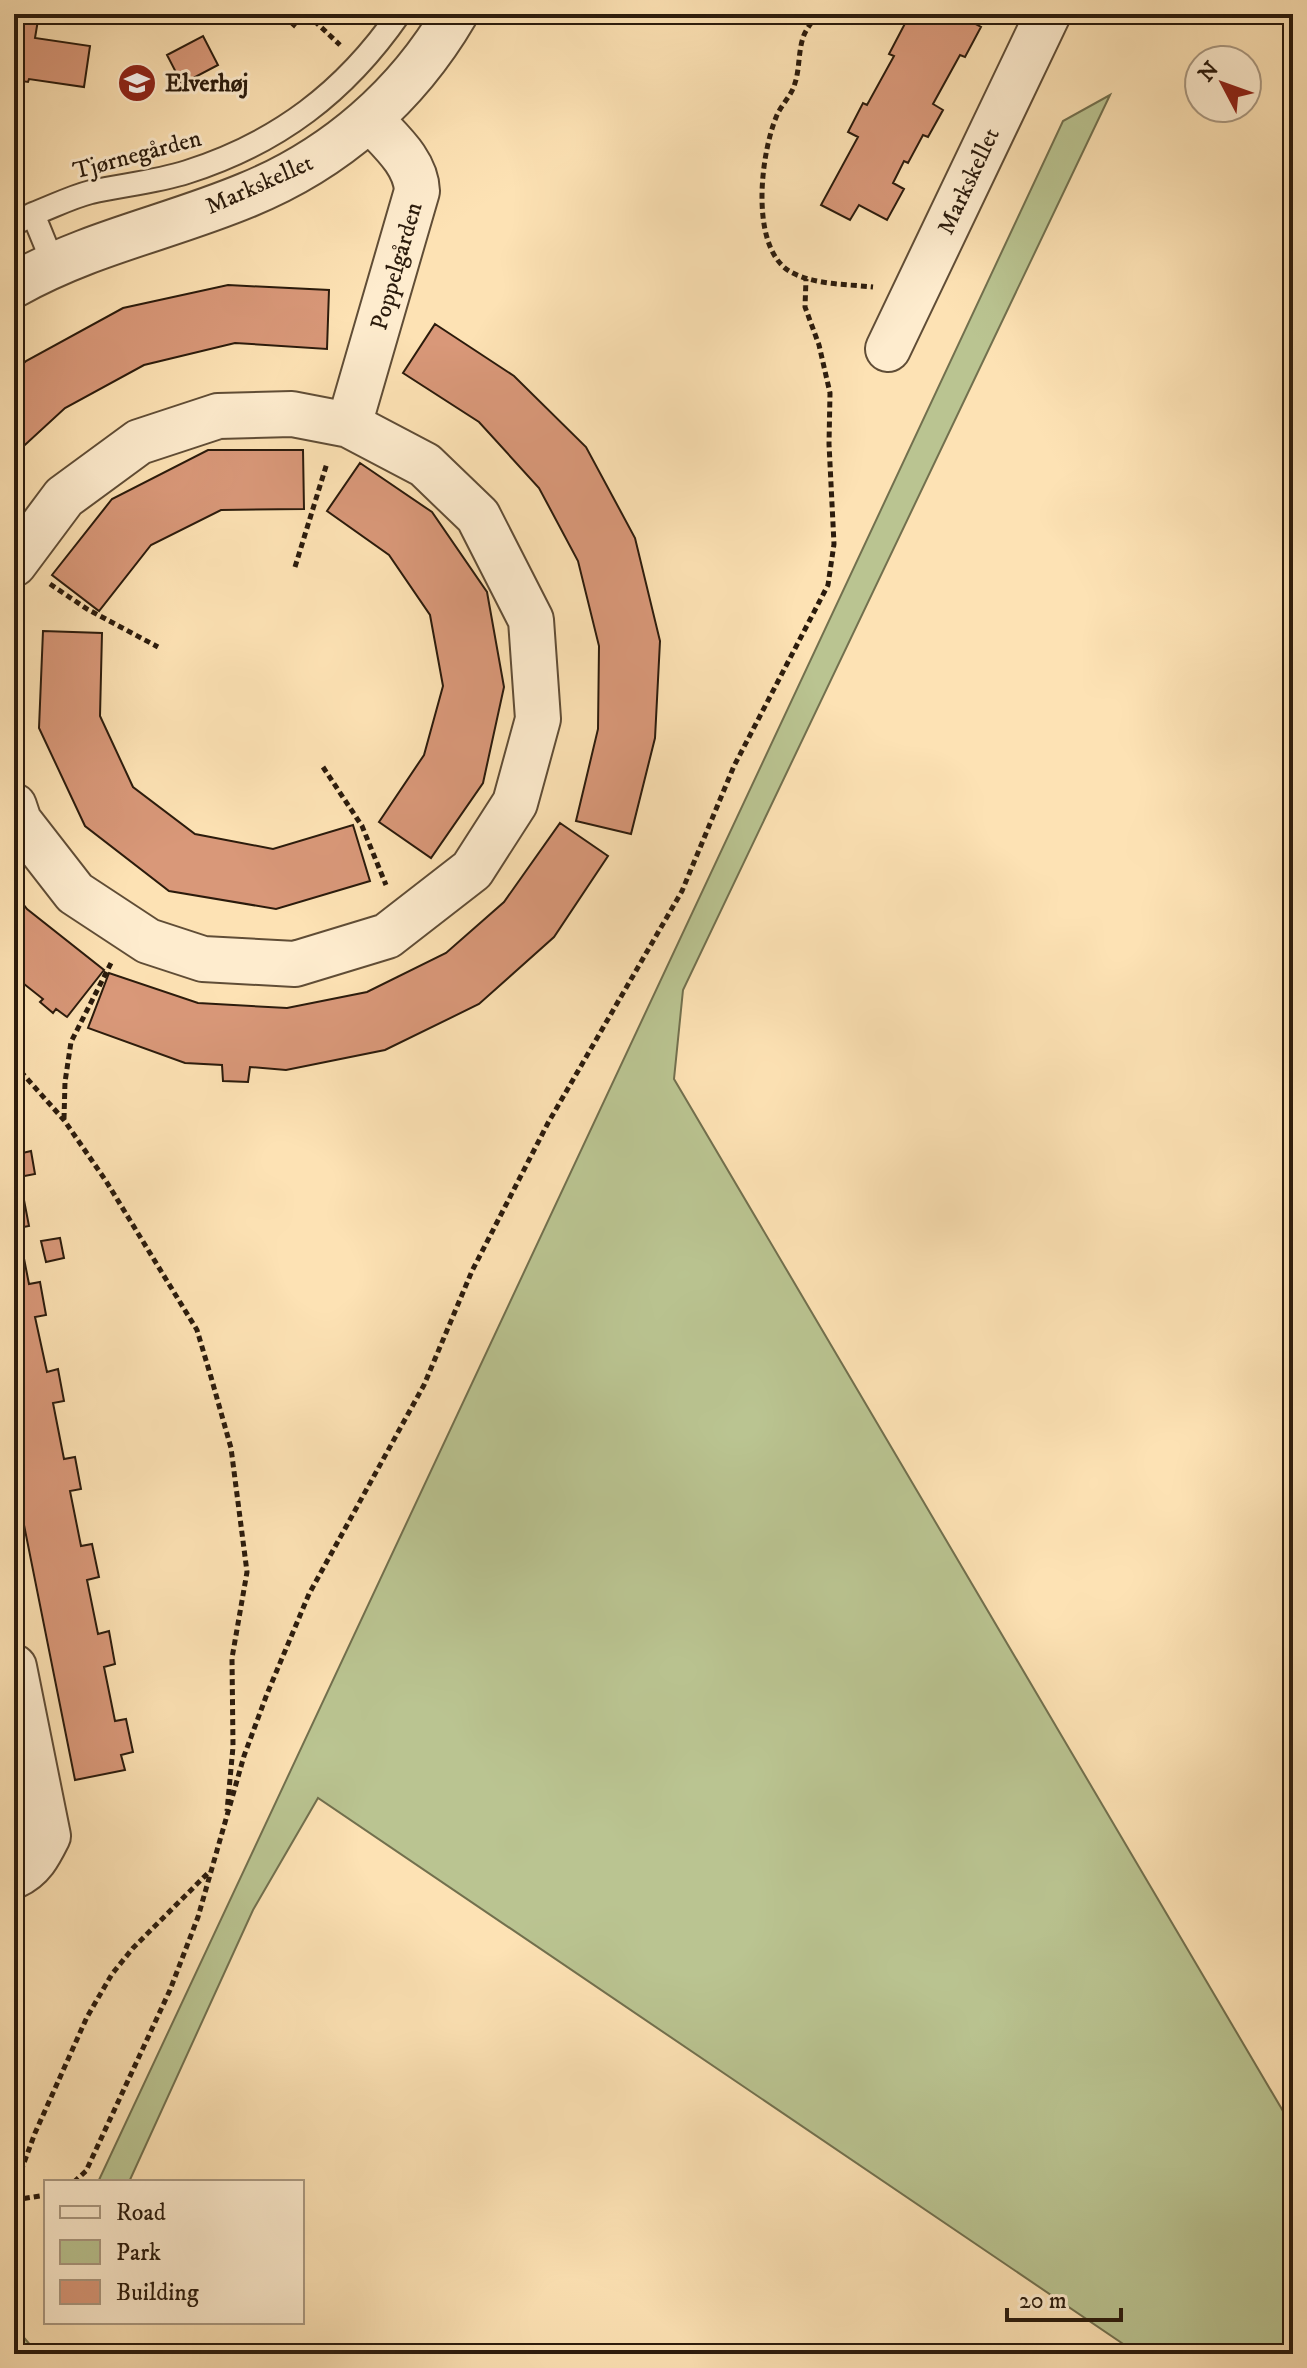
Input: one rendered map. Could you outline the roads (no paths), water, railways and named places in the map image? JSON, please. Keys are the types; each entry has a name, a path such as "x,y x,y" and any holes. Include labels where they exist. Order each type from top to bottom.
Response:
{"street":[{"name":"Markskellet","path":"14,285 53,263 246,196 311,163 371,120 427,57 455,14"},
{"name":"Markskellet","path":"888,349 1048,14"},
{"name":"Poppelgården","path":"344,424 417,191 415,175 408,163 371,120"},
{"path":"14,806 19,821 75,893 148,941 203,959 295,964 387,936 472,870 515,803 538,719 531,620 478,516 425,465 344,424 292,414 218,416 139,442 64,497 15,562"},
{"path":"14,1667 48,1836 39,1856 25,1871 14,1876"}],"lane":[{"name":"Tjørnegården","path":"53,263 24,219 87,193 187,173 266,139 321,103 360,65 399,14"}],"place":[{"name":"Elverhøj","path":"137,83"}]}
